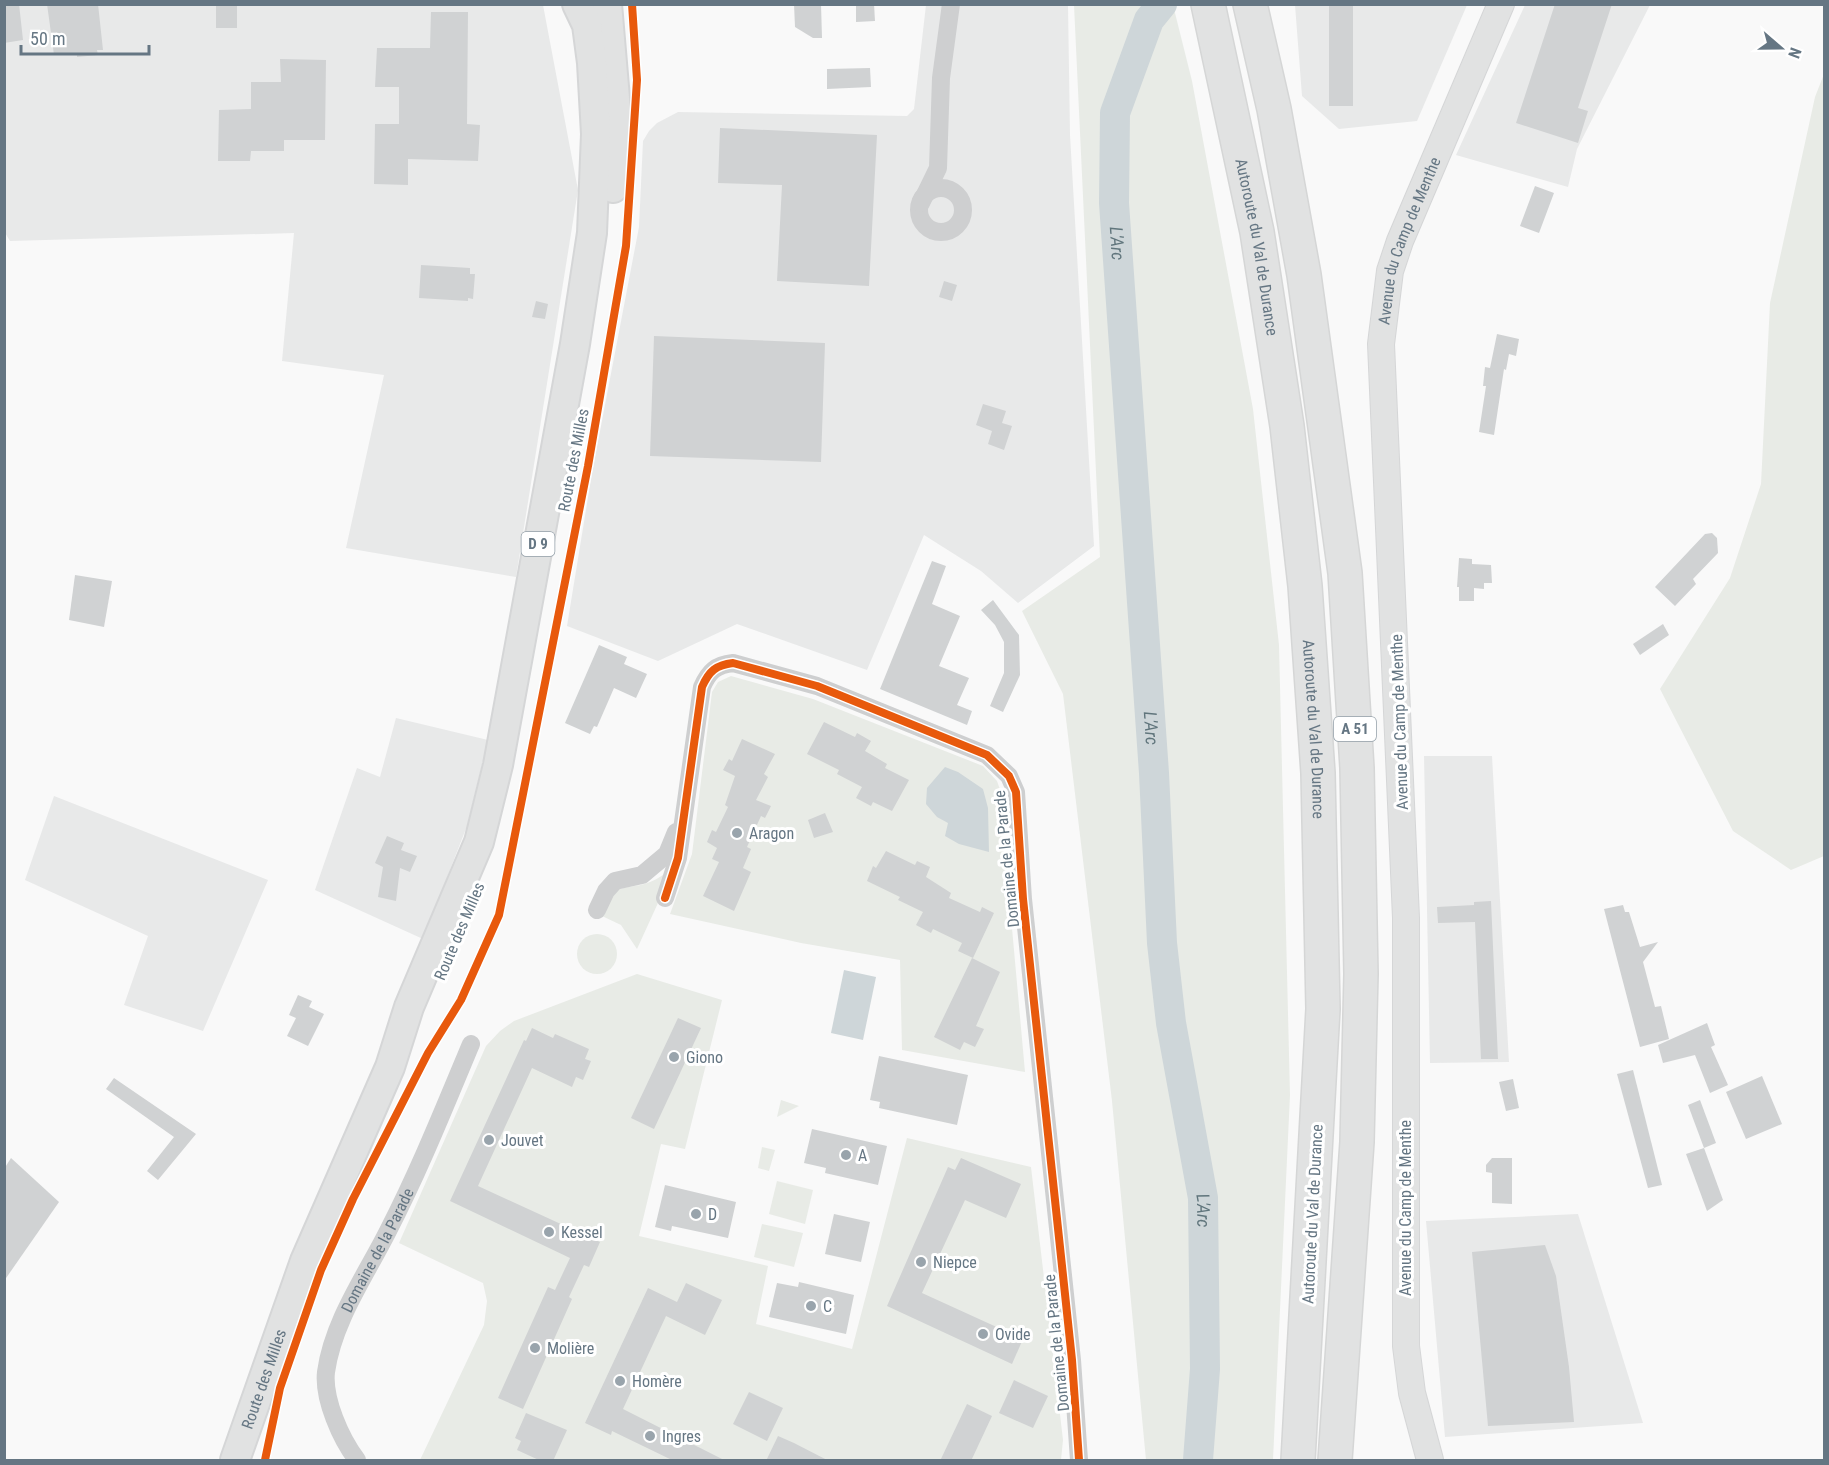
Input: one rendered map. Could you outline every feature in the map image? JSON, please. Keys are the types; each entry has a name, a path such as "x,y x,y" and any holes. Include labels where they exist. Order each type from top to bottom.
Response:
{"highway":[{"name":"A 51","path":"1250,4 1274,109 1304,275 1345,573 1358,768 1361,974 1357,1142 1335,1461"},
{"name":"Autoroute du Val de Durance","path":"1210,12 1257,232 1287,426 1305,586 1318,773 1323,1009 1298,1461"}],"main road":[{"name":"Route des Milles","path":"235,1461 305,1261 390,1067 409,1007 479,842 498,765 575,344 592,233 596,134 587,25 578,4"},
{"name":"Route des Milles","path":"390,1067 423,1013 476,893 499,830 515,766 595,341 611,226 617,122 614,61 607,4"},
{"name":"Avenue du Camp de Menthe","path":"1430,1461 1412,1393 1406,1346 1406,918 1381,344 1390,271 1400,242 1501,4"}],"street":[{"path":"938,168 963,209 961,220 951,230 933,231 924,224 921,217 921,203 938,168 940,78 951,4"},
{"path":"921,203 926,195 938,189 954,193"},
{"name":"Domaine de la Parade","path":"665,898 678,858 702,687 714,669 733,663 817,686 987,755 1009,776 1016,792 1023,899 1070,1343 1079,1461"},
{"name":"Domaine de la Parade","path":"597,910 606,891 615,882 642,875 667,854 684,814"},
{"name":"Domaine de la Parade","path":"357,1461 344,1443 331,1408 326,1374 333,1343 364,1275 389,1230 471,1044"}],"shaded area":[{"path":"4,5 543,5 578,190 516,577 346,548 384,375 282,361 294,233 10,241 4,231"},
{"path":"926,5 1068,5 1070,135 1094,546 1018,603 981,571 924,535 867,670 737,624 658,661 567,626 592,473 639,227 643,141 657,123 678,112 907,116 914,109"},
{"path":"1074,5 1173,5 1192,81 1253,409 1279,645 1290,1095 1273,1460 1146,1460 1112,1101 1063,694 1022,611 1100,557"},
{"path":"1295,5 1467,5 1417,121 1339,129 1302,96"},
{"path":"1525,5 1650,5 1577,149 1568,187 1456,155"},
{"path":"1824,74 1824,856 1791,870 1733,831 1660,689 1730,578 1761,484 1770,303 1815,97"},
{"path":"731,676 813,699 983,766 997,781 1004,801 1007,873 1025,1072 902,1050 900,960 801,943 670,914 692,854 712,692 718,682"},
{"path":"396,718 488,740 467,826 423,939 315,890 357,768 380,777"},
{"path":"1424,756 1492,756 1509,1062 1430,1063"},
{"path":"945,767 958,772 983,789 988,808 989,852 959,844 945,836 948,823 937,817 926,804 927,788"},
{"path":"54,796 268,880 203,1031 124,1005 148,936 25,880"},
{"path":"663,875 668,881 637,949 621,925 602,916 616,890 645,884"},
{"path":"597,934 605,935 611,940 616,946 616,962 611,968 605,973 597,974 589,973 583,968 578,962 577,954 578,946 583,940 589,935"},
{"path":"844,970 876,977 863,1040 831,1033"},
{"path":"637,974 722,1000 685,1149 661,1144 639,1236 768,1266 756,1324 852,1349 907,1138 1031,1167 1063,1440 1061,1460 420,1460 484,1325 487,1301 483,1283 399,1243 486,1046 500,1031 514,1021"},
{"path":"781,1100 799,1106 777,1117"},
{"path":"762,1147 775,1150 769,1171 758,1168"},
{"path":"777,1181 813,1190 805,1224 769,1214"},
{"path":"1578,1214 1643,1423 1445,1437 1426,1221"},
{"path":"762,1224 803,1233 794,1267 754,1257"}],"building":[{"path":"4,4 19,4 23,40 4,43"},
{"path":"47,4 98,4 103,50 97,50 98,55 77,57 77,53 54,55"},
{"path":"216,4 237,4 237,28 216,28"},
{"path":"794,4 821,4 822,38 813,38 795,27"},
{"path":"856,4 874,4 875,21 856,22"},
{"path":"1329,4 1353,4 1353,106 1329,106"},
{"path":"1555,4 1612,4 1578,108 1588,111 1578,143 1516,123"},
{"path":"431,12 468,12 467,124 480,125 478,161 408,159 408,185 374,184 375,124 399,124 399,87 375,87 377,48 430,48"},
{"path":"280,59 326,60 325,140 284,140 284,151 251,151 250,161 218,161 219,110 251,109 251,82 281,82"},
{"path":"870,68 871,87 827,89 827,69"},
{"path":"720,128 877,135 869,286 777,281 782,185 718,183"},
{"path":"1535,186 1554,193 1539,233 1520,226"},
{"path":"421,265 470,268 470,274 475,274 473,299 468,298 468,301 419,298"},
{"path":"944,281 957,285 952,301 939,297"},
{"path":"536,301 548,304 545,319 532,317"},
{"path":"1497,334 1519,339 1516,356 1509,354 1506,370 1504,369 1494,435 1479,432 1486,386 1483,386 1485,367 1490,368"},
{"path":"654,336 825,343 821,462 650,456"},
{"path":"983,404 1006,411 1002,423 1012,426 1004,450 988,444 992,431 976,425"},
{"path":"1712,533 1717,538 1718,553 1693,579 1696,584 1675,606 1655,587 1705,534"},
{"path":"1459,558 1472,559 1472,564 1491,565 1492,583 1484,583 1484,589 1474,588 1474,601 1459,601 1459,587 1457,587"},
{"path":"932,561 946,566 932,604 960,616 939,666 969,678 957,705 972,711 967,725 880,689"},
{"path":"75,575 112,581 104,627 69,620"},
{"path":"993,600 1019,635 1020,675 1003,712 990,706 1004,673 1004,642 995,625 981,610"},
{"path":"1663,624 1669,635 1640,655 1633,644"},
{"path":"599,645 627,657 624,664 647,674 636,698 614,688 597,727 594,726 590,734 565,723"},
{"path":"824,722 855,737 857,733 871,741 865,751 887,764 885,768 909,780 892,811 873,802 871,806 856,798 862,787 837,774 839,770 807,754"},
{"path":"742,739 775,754 764,774 768,777 756,800 771,806 765,818 761,816 747,847 751,849 743,868 751,872 734,911 703,896 719,862 712,859 717,848 707,842 712,830 716,832 728,807 725,805 735,776 723,770 729,759 732,761"},
{"path":"825,813 833,832 814,838 808,820"},
{"path":"387,836 404,843 401,850 417,856 410,872 400,868 396,901 378,897 383,867 375,863"},
{"path":"886,851 915,865 917,861 930,867 926,877 951,893 949,898 980,912 982,907 994,913 973,958 958,951 962,943 933,929 931,933 916,925 923,912 898,900 900,897 867,881 873,866 876,868"},
{"path":"1491,901 1498,1059 1481,1059 1475,922 1438,923 1437,907 1474,905 1474,902"},
{"path":"1623,905 1625,912 1629,912 1640,947 1658,942 1643,962 1655,1007 1661,1006 1669,1039 1640,1047 1604,909"},
{"path":"972,958 1000,972 976,1026 984,1029 975,1047 964,1042 960,1050 934,1037"},
{"path":"298,995 312,1001 309,1007 324,1014 308,1046 287,1036 296,1018 289,1015"},
{"name":"Giono","path":"678,1018 701,1028 654,1129 631,1118"},
{"path":"1707,1023 1715,1045 1711,1047 1728,1085 1710,1093 1695,1055 1663,1063 1658,1045"},
{"path":"532,1028 553,1038 555,1034 589,1049 585,1059 591,1061 583,1080 576,1077 572,1087 532,1068 478,1186 600,1242 589,1267 584,1265 569,1297 572,1299 523,1409 498,1398 548,1287 555,1290 570,1258 450,1201 524,1040 526,1041"},
{"path":"879,1056 968,1075 957,1125 879,1108 880,1102 870,1100"},
{"path":"1633,1070 1662,1185 1648,1188 1617,1074"},
{"path":"1762,1076 1782,1124 1746,1139 1726,1092"},
{"path":"114,1078 196,1134 158,1180 147,1171 174,1137 106,1089"},
{"path":"1513,1079 1519,1108 1506,1111 1499,1082"},
{"path":"1700,1100 1716,1143 1704,1148 1688,1105"},
{"name":"A","path":"812,1129 887,1146 878,1185 825,1173 826,1168 804,1163"},
{"path":"1704,1148 1723,1200 1707,1211 1686,1154"},
{"path":"11,1158 59,1202 4,1281 4,1169"},
{"path":"961,1158 1021,1184 1006,1218 965,1200 922,1293 1023,1339 1012,1364 887,1306 948,1167 955,1170"},
{"path":"1492,1158 1512,1158 1512,1204 1492,1203 1492,1173 1486,1172 1486,1165"},
{"name":"D","path":"665,1185 736,1202 728,1238 672,1226 671,1231 655,1227"},
{"path":"834,1214 870,1222 861,1262 825,1254"},
{"path":"1545,1245 1556,1276 1574,1422 1488,1426 1472,1252"},
{"name":"C","path":"799,1282 854,1295 846,1334 769,1317 777,1283 798,1287"},
{"path":"686,1283 722,1300 705,1335 666,1316 623,1409 726,1461 674,1461 612,1431 611,1435 585,1423 648,1288 677,1302"},
{"path":"1014,1380 1048,1396 1033,1428 999,1413"},
{"path":"749,1392 783,1408 767,1441 733,1424"},
{"path":"967,1404 992,1416 971,1461 940,1461"},
{"path":"526,1413 567,1430 553,1461 541,1461 517,1450 521,1441 515,1438"},
{"path":"778,1436 794,1443 829,1461 766,1461"}],"waterway":[{"name":"L'Arc","path":"1162,4 1149,20 1115,113 1114,203 1154,773 1162,943 1171,1023 1203,1198 1205,1369 1198,1460"}],"cycle path":[{"path":"265,1460 280,1388 321,1270 353,1199 428,1053 461,1000 499,915 588,466 626,246 637,80 632,4"},
{"path":"665,898 678,858 702,687 710,673 722,665 733,663 817,686 987,755 1009,776 1016,792 1023,899 1072,1360 1079,1460"}],"place":[{"name":"Aragon","path":"737,833"},
{"name":"Giono","path":"674,1057"},
{"name":"Jouvet","path":"489,1140"},
{"name":"A","path":"846,1155"},
{"name":"D","path":"696,1214"},
{"name":"Kessel","path":"549,1232"},
{"name":"Niepce","path":"921,1262"},
{"name":"C","path":"811,1306"},
{"name":"Ovide","path":"983,1334"},
{"name":"Molière","path":"535,1348"},
{"name":"Homère","path":"620,1381"},
{"name":"Ingres","path":"650,1436"}]}
